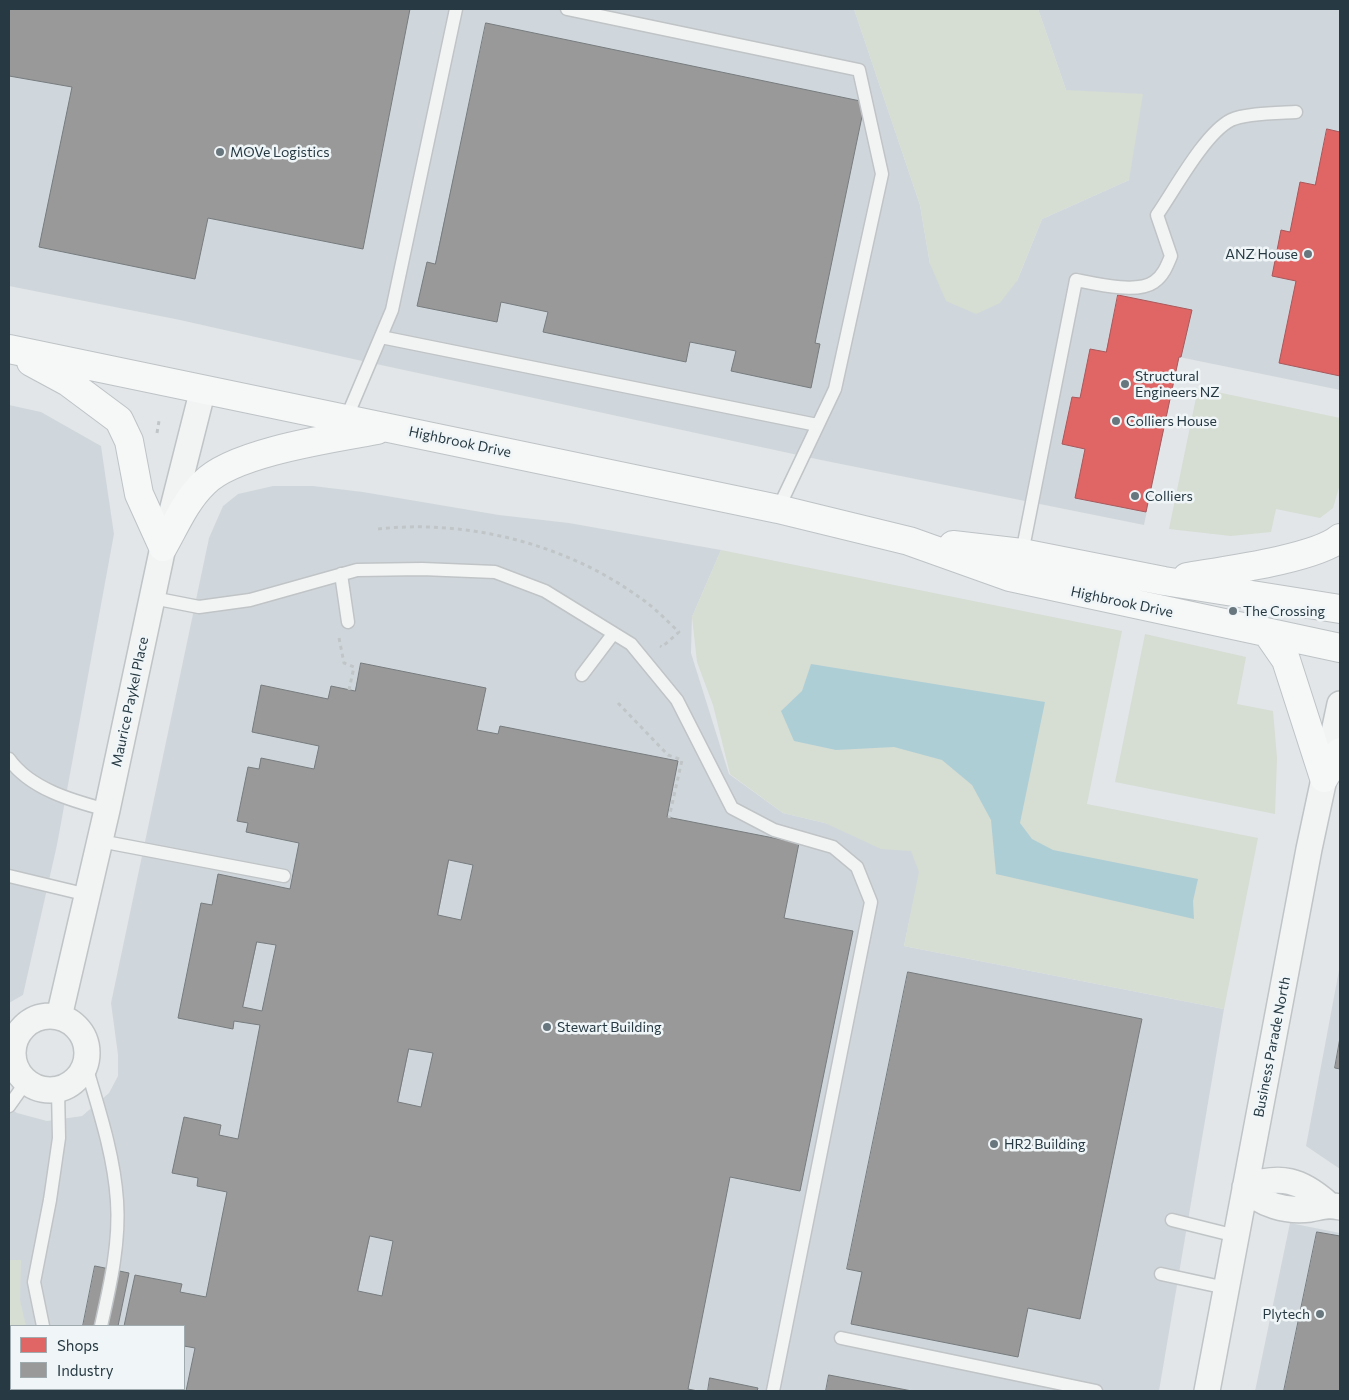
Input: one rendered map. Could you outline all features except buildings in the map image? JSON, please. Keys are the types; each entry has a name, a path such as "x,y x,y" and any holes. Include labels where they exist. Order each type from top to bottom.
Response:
{"main road":[{"name":"Highbrook Drive","path":"9,349 778,509 909,541 1010,577 1340,648"},
{"path":"9,349 68,382 120,420 129,441 139,494 163,547"},
{"path":"163,547 196,491 221,470 297,445 391,427"},
{"path":"1164,580 1229,570 1304,554 1328,546 1340,538"},
{"name":"Highbrook Drive","path":"909,541 1022,553 1164,580 1340,609"},
{"path":"1268,634 1286,660 1324,778"},
{"path":"1324,778 1340,752"}],"street":[{"name":"Maurice Paykel Place","path":"59,1016 107,810 163,547 203,389"},
{"name":"Business Parade North","path":"1207,1391 1324,778 1340,704"},
{"path":"45,1016 59,1016 71,1022 80,1030 86,1042 88,1054 86,1066 70,1086 58,1090 36,1088 26,1082 17,1071 13,1057 14,1043 20,1030 31,1020 45,1016"},
{"path":"1245,1187 1271,1180 1292,1181 1311,1189 1334,1206"}],"lane":[{"path":"346,419 392,310 456,9"},
{"path":"567,9 859,70 882,174 835,389 778,509"},
{"path":"1022,553 1076,280 1109,286 1137,287 1153,283 1165,270 1171,256 1157,214 1203,144 1231,120 1262,114 1296,112"},
{"path":"381,337 818,426"},
{"path":"152,598 199,607 250,600 357,570 422,569 495,572 545,591 631,644 676,700 732,808 774,830 833,847 857,867 871,902 773,1391"},
{"path":"341,574 342,625"},
{"path":"582,674 613,634"},
{"path":"9,759 20,772 32,781 68,798 107,810"},
{"path":"100,841 284,876"},
{"path":"9,876 88,895"},
{"path":"86,1066 101,1113 118,1202 114,1269 101,1325"},
{"path":"9,1106 26,1082"},
{"path":"43,1325 34,1282 50,1200 59,1138 58,1090"},
{"path":"1172,1220 1236,1236"},
{"path":"1161,1274 1226,1288"},
{"path":"840,1338 1096,1391"}],"path":[{"path":"157,434 159,421"},
{"path":"378,529 403,526 479,532 523,542 555,553 606,577 640,597 679,632"},
{"path":"342,625 344,663 354,667 349,690"},
{"path":"618,703 668,755 682,760 669,818"}],"shaded area":[{"path":"9,9 854,9 920,205 930,264 1017,281 1042,219 1129,180 1066,90 1038,9 1340,9 1340,390 1179,357 1144,525 821,460 180,320 9,286"},
{"path":"854,9 1038,9 1066,90 1143,94 1129,180 1042,219 1017,281 1000,303 976,314 946,301 930,264 920,205"},
{"path":"1198,388 1340,418 1340,484 1333,508 1320,518 1276,509 1271,532 1231,536 1169,529"},
{"path":"9,405 41,412 101,446 114,534 57,845 23,995 9,1003"},
{"path":"273,486 313,486 363,492 499,515 569,523 721,550 692,617 691,653 729,774 783,813 925,847 904,946 1224,1009 1159,1391 9,1391 9,1107 17,1113 47,1121 82,1116 109,1093 118,1076 118,1055 111,1003 209,538 223,506 238,494"},
{"path":"721,550 1122,631 1087,804 1258,838 1224,1009 904,946 919,872 911,851 881,849 825,823 783,813 730,774 713,705 697,662 692,617"},
{"path":"1145,634 1246,657 1237,704 1273,711 1277,758 1275,814 1115,782"},
{"path":"1340,965 1340,1169 1306,1146"},
{"path":"1290,1223 1340,1233 1340,1391 1255,1391"},
{"path":"9,1260 21,1260 20,1300 26,1325 10,1325 10,1390 49,1391 9,1391"}],"water":[{"path":"811,664 1045,702 1020,823 1032,839 1053,850 1198,879 1193,901 1194,919 996,874 991,820 972,785 942,760 894,747 836,750 794,741 781,711 802,691"}],"place":[{"name":"MOVe Logistics","path":"220,152"},
{"name":"ANZ House","path":"1308,254"},
{"name":"Structural Engineers NZ","path":"1125,384"},
{"name":"Colliers House","path":"1116,421"},
{"name":"Colliers","path":"1135,496"},
{"name":"The Crossing","path":"1233,611"},
{"name":"Stewart Building","path":"547,1027"},
{"name":"HR2 Building","path":"994,1144"},
{"name":"Plytech","path":"1320,1314"}]}
